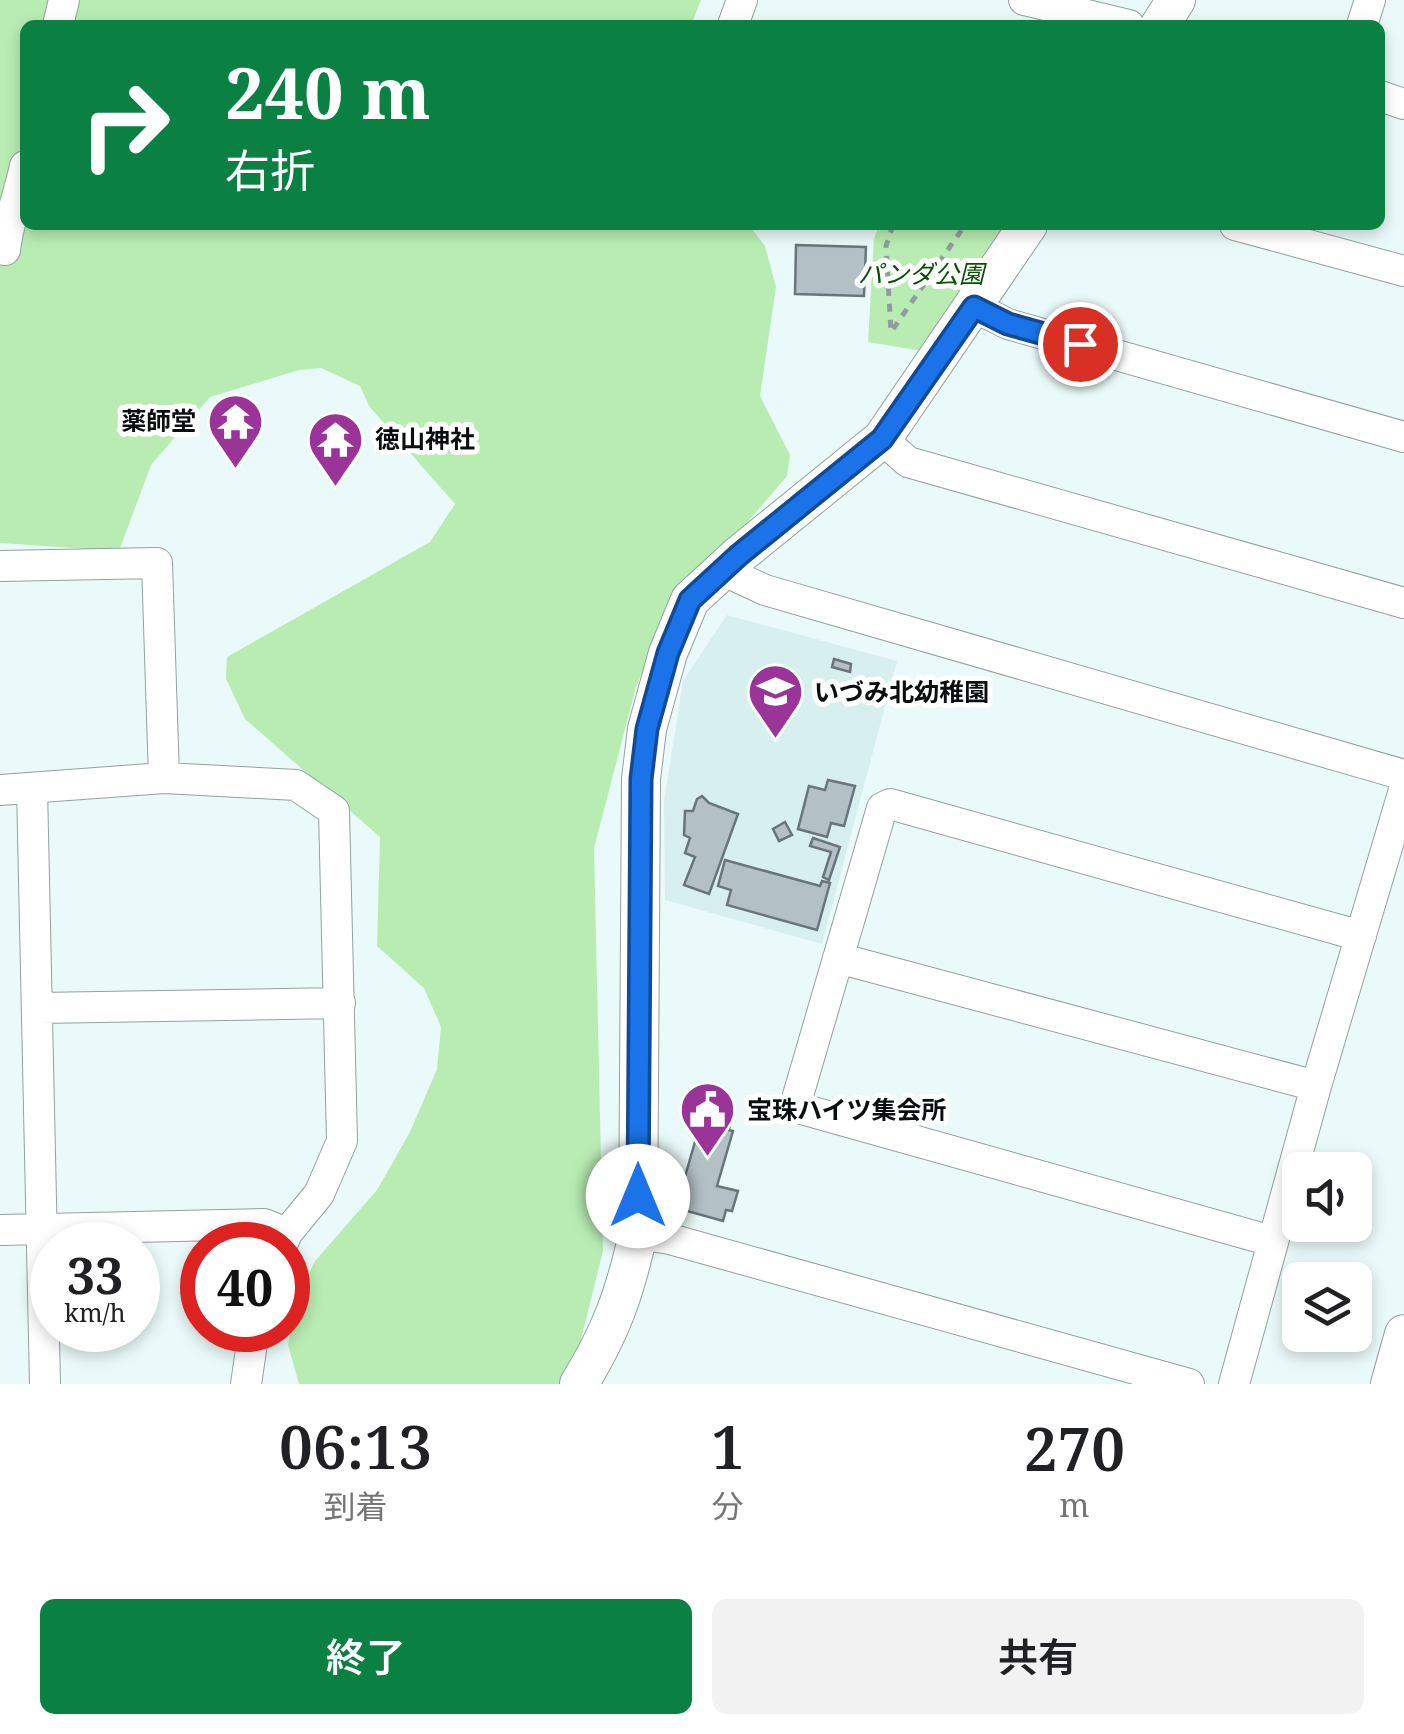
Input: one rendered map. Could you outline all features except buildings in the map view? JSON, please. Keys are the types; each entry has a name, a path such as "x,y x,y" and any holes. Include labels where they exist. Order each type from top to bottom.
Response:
{"street":[{"path":"1024,0 1108,20"},
{"path":"6,250 20,188"},
{"path":"579,1384 607,1338 627,1285 638,1234 641,779 647,729 668,653 690,600 882,439 1025,230"},
{"path":"1252,230 1404,271"},
{"path":"974,307 1008,324 1404,436"},
{"path":"882,439 908,462 1404,603"},
{"path":"0,566 157,563 164,778"},
{"path":"722,570 764,590 1404,775"},
{"path":"0,790 164,778 296,785 334,811 342,1141 319,1194 298,1222"},
{"path":"32,788 43,1222"},
{"path":"1234,1384 1316,1086 1404,790"},
{"path":"1272,1241 802,1110 797,1098 882,808 890,804 1361,936"},
{"path":"838,958 1316,1086"},
{"path":"38,1008 340,1003"},
{"path":"0,1230 30,1230"},
{"path":"638,1234 689,1244 1189,1384"},
{"path":"1390,1384 1404,1334"},
{"path":"45,1352 45,1384"},
{"path":"246,1384 251,1352"}],"path":[{"path":"891,230 886,246 891,332 962,230"}],"shaded area":[{"name":"いづみ北幼稚園","path":"727,615 897,661 822,944 665,900 664,801 683,681"}],"green space":[{"path":"0,0 701,0 693,20 20,20 20,230 753,230 765,246 776,287 760,396 790,455 787,476 666,617 636,687 594,848 603,1251 575,1364 559,1384 299,1384 290,1352 310,1352 310,1271 377,1190 410,1132 437,1069 441,1027 424,988 377,946 380,837 245,719 226,679 227,657 430,542 455,504 369,406 360,386 321,368 299,370 210,397 151,465 119,551 0,543"},
{"name":"パンダ公園","path":"877,230 1009,230 928,352 868,342"}],"place":[{"name":"薬師堂","path":"235,470"},
{"name":"徳山神社","path":"336,488"},
{"name":"いづみ北幼稚園","path":"775,741"},
{"name":"宝珠ハイツ集会所","path":"708,1159"}],"route":[{"path":"638,1196 641,779 647,729 668,653 690,600 882,439 974,307 1008,324 1080,344"}]}
